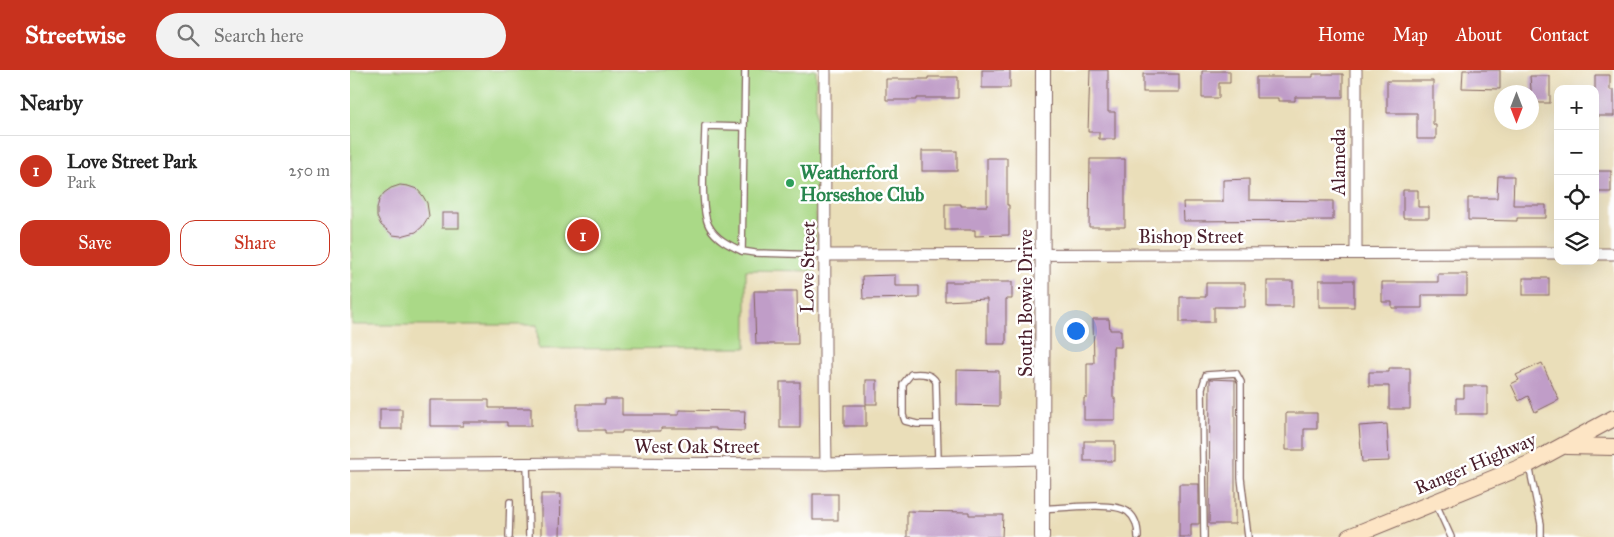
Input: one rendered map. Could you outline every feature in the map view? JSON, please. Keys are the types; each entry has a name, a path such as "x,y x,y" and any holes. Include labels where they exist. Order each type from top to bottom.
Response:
{"main road":[{"name":"Ranger Highway","path":"1349,537 1528,464 1614,418"},
{"path":"1562,446 1614,447"}],"street":[{"name":"Love Street","path":"825,70 825,255 823,296 826,464"},
{"name":"South Bowie Drive","path":"1042,537 1043,70"},
{"name":"Alameda","path":"1356,70 1356,253"},
{"name":"Bishop Street","path":"825,255 1044,253 1554,254"},
{"path":"1599,254 1614,254"},
{"name":"West Oak Street","path":"350,465 826,464 1043,459"}],"lane":[{"path":"742,251 744,70"},
{"path":"743,127 705,126 704,213 717,236 727,245 742,251 825,255"},
{"path":"1204,537 1202,388 1206,375 1236,373 1241,382 1241,478 1248,537"},
{"path":"937,424 917,424 905,420 903,415 903,384 911,374 927,374 934,378 936,382 938,461"},
{"path":"527,464 529,537"},
{"path":"1528,464 1541,524 1541,537"},
{"path":"509,537 510,502"},
{"path":"1435,502 1451,537"},
{"path":"1042,509 1104,506 1121,508 1134,518 1138,537"}],"green space":[{"path":"350,70 816,70 816,271 746,270 746,348 538,349 537,325 352,325"}],"building":[{"path":"982,70 1010,70 1010,88 982,88"},
{"path":"1090,70 1108,70 1108,112 1115,112 1115,139 1099,139 1099,132 1088,132"},
{"path":"1463,70 1500,70 1500,85 1494,85 1494,89 1462,88"},
{"path":"1202,71 1230,71 1230,83 1219,83 1219,98 1202,98"},
{"path":"1143,74 1179,74 1179,92 1143,92"},
{"path":"1313,74 1343,74 1343,97 1295,97 1295,101 1278,101 1278,98 1256,98 1256,77 1313,77"},
{"path":"1595,75 1610,75 1610,90 1614,90 1614,116 1599,116 1599,85 1595,85"},
{"path":"1530,76 1550,76 1550,103 1539,103 1539,85 1531,85"},
{"path":"928,77 958,77 958,98 886,100 886,79 928,79"},
{"path":"1387,81 1433,81 1433,125 1436,125 1436,139 1417,139 1417,113 1387,113"},
{"path":"922,151 957,151 957,171 922,171"},
{"path":"987,158 1007,158 1009,235 975,236 975,230 945,230 945,204 987,206"},
{"path":"1090,159 1125,159 1125,227 1089,227"},
{"path":"1599,171 1611,171 1611,192 1599,192"},
{"path":"1498,176 1514,176 1513,205 1546,205 1546,218 1517,218 1517,221 1468,220 1468,198 1497,198"},
{"path":"1249,179 1249,200 1333,201 1333,220 1184,221 1183,202 1223,202 1223,180"},
{"path":"400,185 417,189 427,203 429,216 422,227 416,232 401,236 393,235 381,225 377,217 379,200 384,193"},
{"path":"1403,190 1418,190 1418,207 1429,207 1429,218 1403,218"},
{"path":"442,213 459,213 459,228 442,228"},
{"path":"1438,274 1467,274 1467,295 1422,295 1422,308 1392,308 1392,302 1382,302 1382,282 1438,282"},
{"path":"895,275 895,286 919,286 919,298 863,299 862,276"},
{"path":"1523,278 1549,278 1549,295 1523,295"},
{"path":"1319,280 1354,280 1354,307 1319,307"},
{"path":"1267,281 1293,281 1293,307 1267,307"},
{"path":"945,282 1012,282 1012,299 1006,299 1006,344 987,344 987,299 945,301"},
{"path":"1206,283 1245,283 1245,307 1214,307 1214,322 1180,322 1180,297 1206,297"},
{"path":"754,291 797,291 798,344 756,344"},
{"path":"1093,319 1109,319 1110,330 1121,330 1121,347 1113,347 1115,420 1084,420 1084,398 1087,398 1087,363 1094,363"},
{"path":"1542,363 1559,400 1535,412 1528,396 1519,401 1511,384 1519,380 1516,375"},
{"path":"1389,368 1410,368 1410,409 1389,409 1389,386 1369,386 1369,372 1389,372"},
{"path":"957,370 999,371 999,406 957,405"},
{"path":"1210,379 1235,380 1235,524 1209,524"},
{"path":"866,380 877,380 877,404 866,404"},
{"path":"780,382 800,382 800,428 780,428"},
{"path":"1464,386 1487,386 1487,414 1456,414 1456,398 1464,398"},
{"path":"605,399 622,399 622,415 679,415 679,410 745,411 744,431 716,430 716,428 661,428 661,431 605,433 605,430 577,430 577,404 605,404"},
{"path":"430,400 489,400 489,408 531,408 531,426 507,426 507,422 463,422 463,426 430,426"},
{"path":"844,405 866,405 866,426 844,426"},
{"path":"380,409 402,409 402,429 380,429"},
{"path":"1286,413 1317,413 1317,429 1304,429 1304,450 1286,450"},
{"path":"1387,424 1389,461 1362,462 1359,426"},
{"path":"1084,441 1115,441 1115,461 1084,461"},
{"path":"1179,484 1199,484 1199,524 1191,524 1191,537 1179,537"},
{"path":"541,494 561,494 560,537 541,537"},
{"path":"813,494 838,494 838,520 813,520"},
{"path":"907,511 969,512 969,515 1003,515 1002,537 907,537"}],"place":[{"name":"Weatherford Horseshoe Club","path":"790,183"},
{"name":"Love Street Park","path":"583,235"}]}
